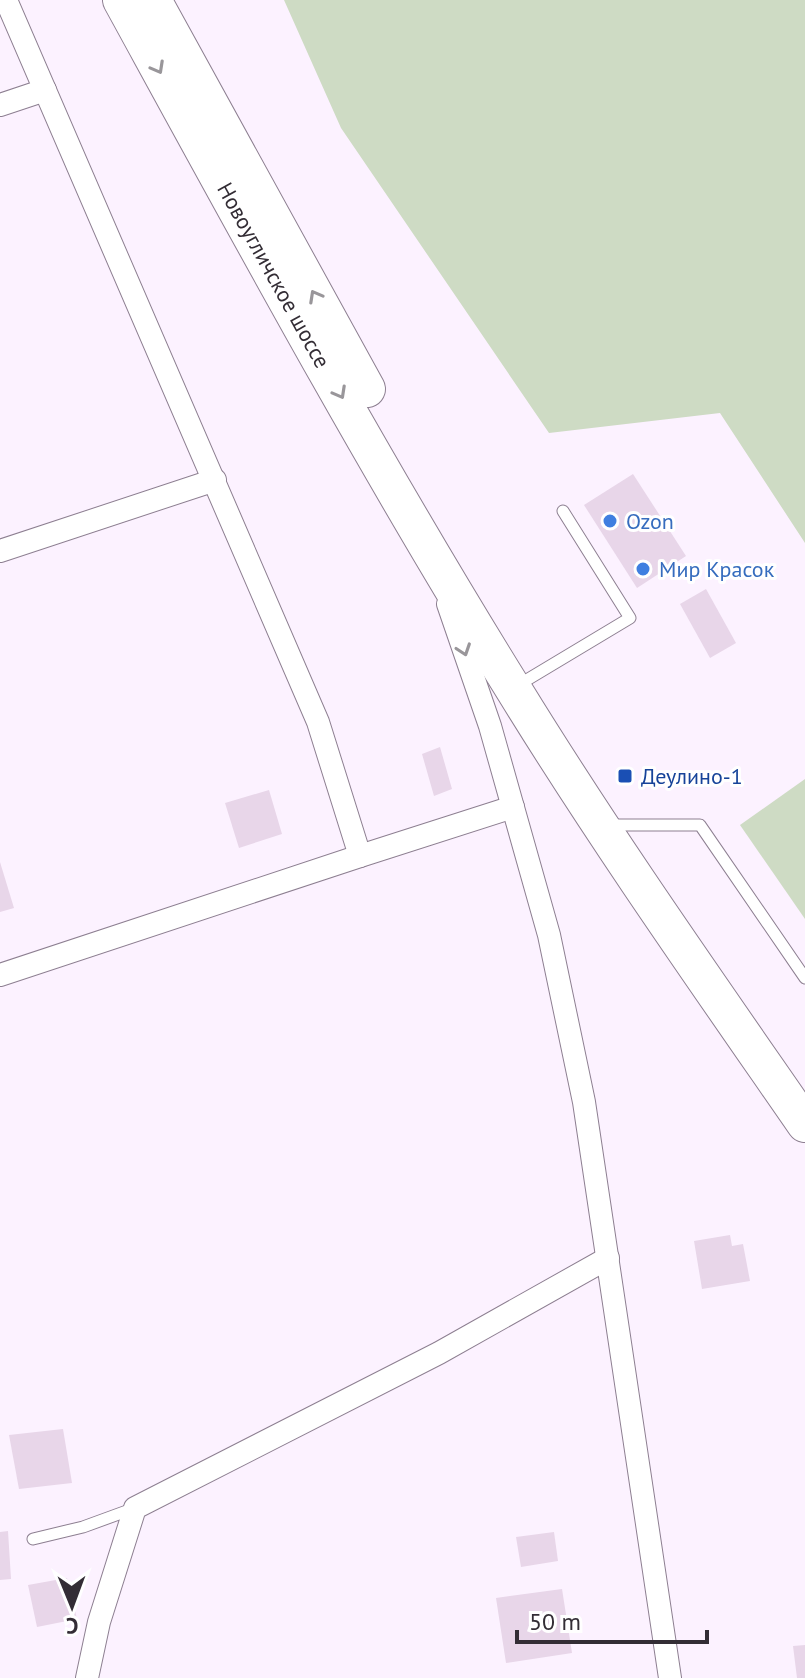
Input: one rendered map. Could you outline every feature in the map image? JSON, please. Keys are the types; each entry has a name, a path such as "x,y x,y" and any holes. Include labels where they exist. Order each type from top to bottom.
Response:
{"main road":[{"name":"Новоугличское шоссе","path":"121,0 429,550 520,686"},
{"path":"153,0 520,686 626,862 805,1124"},
{"path":"520,686 805,1092"}],"street":[{"path":"6,0 318,722 360,856"},
{"path":"0,105 45,90"},
{"path":"0,551 215,480"},
{"path":"429,550 490,726 549,935 575,1057 608,1258 670,1678"},
{"path":"490,726 520,686"},
{"path":"0,975 513,807"},
{"path":"87,1678 99,1622 135,1508 439,1353 608,1258"}],"lane":[{"path":"520,686 630,618 563,511"},
{"path":"617,825 700,825 805,978"},
{"path":"33,1539 83,1527 135,1508"}],"green space":[{"path":"284,0 805,0 805,543 720,413 549,433 341,128"},
{"path":"805,779 805,919 740,825"}],"building":[{"path":"633,474 686,556 637,588 584,505"},
{"path":"706,589 736,643 710,658 680,604"},
{"path":"440,747 452,789 434,796 422,754"},
{"path":"269,790 282,834 239,848 225,803"},
{"path":"0,862 14,908 0,912"},
{"path":"730,1235 732,1246 743,1244 750,1281 702,1289 694,1241"},
{"path":"63,1429 72,1483 19,1489 9,1435"},
{"path":"8,1531 11,1579 0,1580 0,1532"},
{"path":"554,1532 558,1561 521,1567 516,1537"},
{"path":"67,1578 77,1619 37,1627 28,1585"},
{"path":"562,1589 572,1653 506,1663 496,1598"},
{"path":"805,1645 805,1678 797,1678 793,1646"}],"place":[{"name":"Ozon","path":"610,521"},
{"name":"Мир Красок","path":"643,569"},
{"name":"Деулино-1","path":"625,776"}]}
